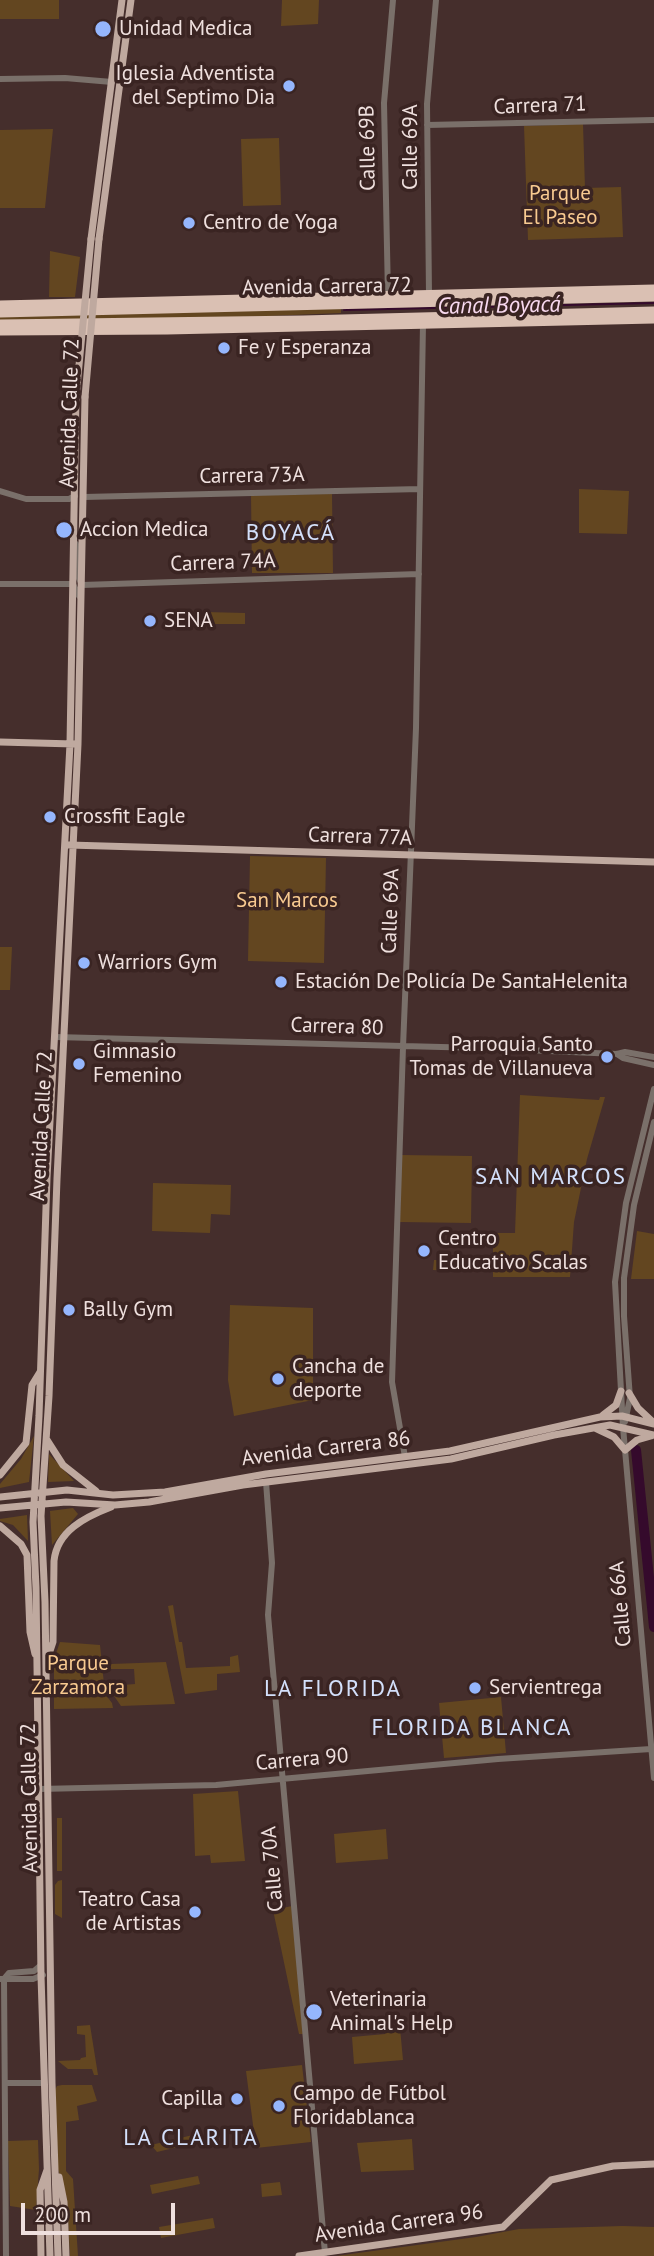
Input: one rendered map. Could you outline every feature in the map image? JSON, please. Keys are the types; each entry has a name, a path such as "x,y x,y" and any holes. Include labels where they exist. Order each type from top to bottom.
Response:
{"highway":[{"name":"Avenida Carrera 72","path":"0,305 654,289"},
{"path":"558,291 569,299"},
{"path":"373,303 388,296"},
{"name":"Avenida Carrera 72","path":"0,313 654,297"},
{"path":"233,299 256,306"},
{"path":"148,309 167,300"},
{"name":"Avenida Carrera 72","path":"0,324 654,311"},
{"path":"374,325 394,317"},
{"name":"Avenida Carrera 72","path":"0,331 654,319"},
{"path":"187,321 201,329"},
{"path":"217,329 235,321"}],"main road":[{"name":"Avenida Calle 72","path":"50,2256 41,1976 42,1661 37,1504 41,1371 55,1037 81,633 74,532 75,506 72,497 95,239 122,0"},
{"name":"Avenida Calle 72","path":"95,239 131,0"},
{"name":"Avenida Calle 72","path":"74,744 78,584 84,498 80,397"},
{"path":"0,742 74,744"},
{"name":"Avenida Calle 72","path":"38,1492 46,1439 64,1038 69,845"},
{"name":"Carrera 77A","path":"69,845 654,862"},
{"path":"0,1475 26,1443 32,1385 41,1371"},
{"path":"600,1417 616,1405 625,1392 654,1423"},
{"name":"Avenida Carrera 86","path":"0,1497 67,1490 120,1495 165,1492 266,1474 457,1449 600,1417 625,1416 654,1423"},
{"path":"594,1427 614,1437 625,1450 637,1440 654,1435"},
{"name":"Avenida Carrera 86","path":"0,1508 71,1502 115,1505 166,1500 266,1482 452,1459 594,1427 623,1427 654,1435"},
{"path":"46,1439 63,1465 100,1493"},
{"path":"42,1661 52,1642 56,1550 72,1527 115,1505"},
{"path":"0,1526 21,1544 27,1555 30,1632 42,1661"},
{"name":"Avenida Calle 72","path":"43,1789 58,2256"},
{"path":"55,2161 64,2202 66,2256"},
{"name":"Avenida Carrera 96","path":"299,2256 503,2227 551,2180 614,2166 654,2164"},
{"path":"41,2256 40,2190 47,2169"}],"street":[{"name":"Calle 69B","path":"388,296 384,103 393,0"},
{"name":"Calle 69A","path":"429,295 427,125 436,0"},
{"path":"0,79 65,78 111,82"},
{"name":"Carrera 71","path":"427,125 654,120"},
{"name":"Calle 69A","path":"405,1457 392,1382 411,855 423,324"},
{"name":"Carrera 73A","path":"84,498 420,489"},
{"path":"0,491 26,499 72,497"},
{"name":"Carrera 74A","path":"0,584 419,574"},
{"name":"Carrera 80","path":"55,1037 617,1054 625,1052 654,1057"},
{"name":"Carrera 80","path":"617,1054 623,1058 654,1065"},
{"name":"Calle 66A","path":"625,1392 615,1311 617,1260 626,1203 654,1089"},
{"name":"Calle 66A","path":"654,1122 634,1205 624,1278 623,1427 654,1777"},
{"name":"Calle 70A","path":"266,1482 272,1563 268,1615 324,2253"},
{"name":"Carrera 90","path":"43,1789 185,1787 498,1759 651,1749"},
{"path":"2,1979 9,1973 33,1971 41,1965"},
{"path":"2,1979 33,1979 50,1970"},
{"path":"2,1979 6,2256"},
{"path":"5,2083 44,2083"}],"green space":[{"path":"0,0 59,0 59,19 0,19"},
{"path":"282,0 319,0 318,24 281,26"},
{"name":"Parque El Paseo","path":"583,124 585,188 621,187 623,237 528,240 524,126"},
{"path":"53,129 45,208 0,208 0,130"},
{"path":"279,138 281,205 243,206 241,139"},
{"path":"50,251 80,257 75,297 49,297"},
{"path":"341,306 341,313 220,318 0,320 0,316"},
{"path":"579,489 629,491 627,534 579,533"},
{"path":"332,494 333,573 252,573 251,495"},
{"path":"205,612 245,613 245,624 205,624"},
{"name":"San Marcos","path":"250,856 326,858 324,963 248,961"},
{"path":"0,947 12,947 10,990 0,990"},
{"path":"520,1095 599,1100 600,1097 605,1097 587,1159 574,1222 570,1277 493,1277 493,1233 515,1233"},
{"path":"401,1155 472,1156 471,1223 400,1222"},
{"path":"153,1183 231,1185 230,1215 211,1214 210,1233 152,1231"},
{"path":"637,1231 654,1234 654,1279 631,1279"},
{"path":"434,1260 454,1260 454,1271 433,1270"},
{"path":"230,1305 313,1308 313,1400 234,1416 228,1380"},
{"path":"34,1436 29,1482 0,1488 0,1484 21,1459"},
{"path":"49,1454 74,1481 48,1482"},
{"path":"73,1508 78,1514 52,1545 50,1511"},
{"path":"27,1515 28,1541 13,1525 0,1521 0,1519"},
{"path":"173,1605 186,1668 230,1666 230,1657 238,1655 240,1672 217,1674 217,1690 185,1694 168,1606"},
{"name":"Parque Zarzamora","path":"60,1642 100,1645 105,1694 113,1708 54,1709 54,1659"},
{"path":"166,1662 175,1704 121,1706 112,1693 112,1686 135,1684 134,1669 111,1669 111,1664"},
{"path":"501,1697 506,1753 444,1758 439,1703"},
{"path":"238,1791 245,1861 211,1863 210,1855 195,1856 193,1794"},
{"path":"57,1818 62,1818 62,1871 57,1871"},
{"path":"386,1829 388,1859 336,1863 334,1834"},
{"path":"62,1880 62,1918 55,1914 55,1885"},
{"path":"292,1906 303,2034 299,2034 273,1910"},
{"path":"90,2025 98,2075 94,2075 92,2069 68,2069 58,2061 80,2060 86,2057 85,2035 77,2034 77,2026"},
{"path":"400,2028 403,2060 354,2064 352,2037 385,2034 385,2029"},
{"name":"Campo de Fútbol Floridablanca","path":"302,2065 311,2142 256,2148 246,2071"},
{"path":"62,2085 92,2085 97,2101 77,2106 79,2120 66,2122 66,2171 73,2179 78,2256 70,2256 67,2199 58,2169 55,2090"},
{"path":"201,2133 203,2141 157,2152 151,2145"},
{"path":"412,2139 414,2170 361,2172 357,2143"},
{"path":"38,2140 36,2210 10,2206 8,2141"},
{"path":"198,2176 200,2184 152,2194 150,2185"},
{"path":"280,2182 282,2195 262,2197 261,2184"},
{"path":"213,2218 215,2228 161,2238 159,2227"},
{"path":"654,2227 654,2256 336,2256 519,2229"}],"waterway":[{"name":"Canal Boyacá","path":"344,310 654,303"},
{"path":"636,1450 654,1627"}],"place":[{"name":"Unidad Medica","path":"103,29"},
{"name":"Iglesia Adventista del Septimo Dia","path":"289,86"},
{"name":"Centro de Yoga","path":"189,223"},
{"name":"Fe y Esperanza","path":"224,348"},
{"name":"Accion Medica","path":"64,530"},
{"name":"SENA","path":"150,621"},
{"name":"Crossfit Eagle","path":"50,817"},
{"name":"Warriors Gym","path":"84,963"},
{"name":"Estación De Policía De SantaHelenita","path":"281,982"},
{"name":"Parroquia Santo Tomas de Villanueva","path":"607,1057"},
{"name":"Gimnasio Femenino","path":"79,1064"},
{"name":"Centro Educativo Scalas","path":"424,1251"},
{"name":"Bally Gym","path":"69,1310"},
{"name":"Cancha de deporte","path":"278,1379"},
{"name":"Servientrega","path":"475,1688"},
{"name":"Teatro Casa de Artistas","path":"195,1912"},
{"name":"Veterinaria Animal's Help","path":"314,2012"},
{"name":"Capilla","path":"237,2099"},
{"name":"Campo de Fútbol Floridablanca","path":"279,2106"}],"district":[{"name":"BOYACÁ","path":"291,533"},
{"name":"SAN MARCOS","path":"551,1177"},
{"name":"LA FLORIDA","path":"333,1689"},
{"name":"FLORIDA BLANCA","path":"472,1728"},
{"name":"LA CLARITA","path":"191,2138"}]}
